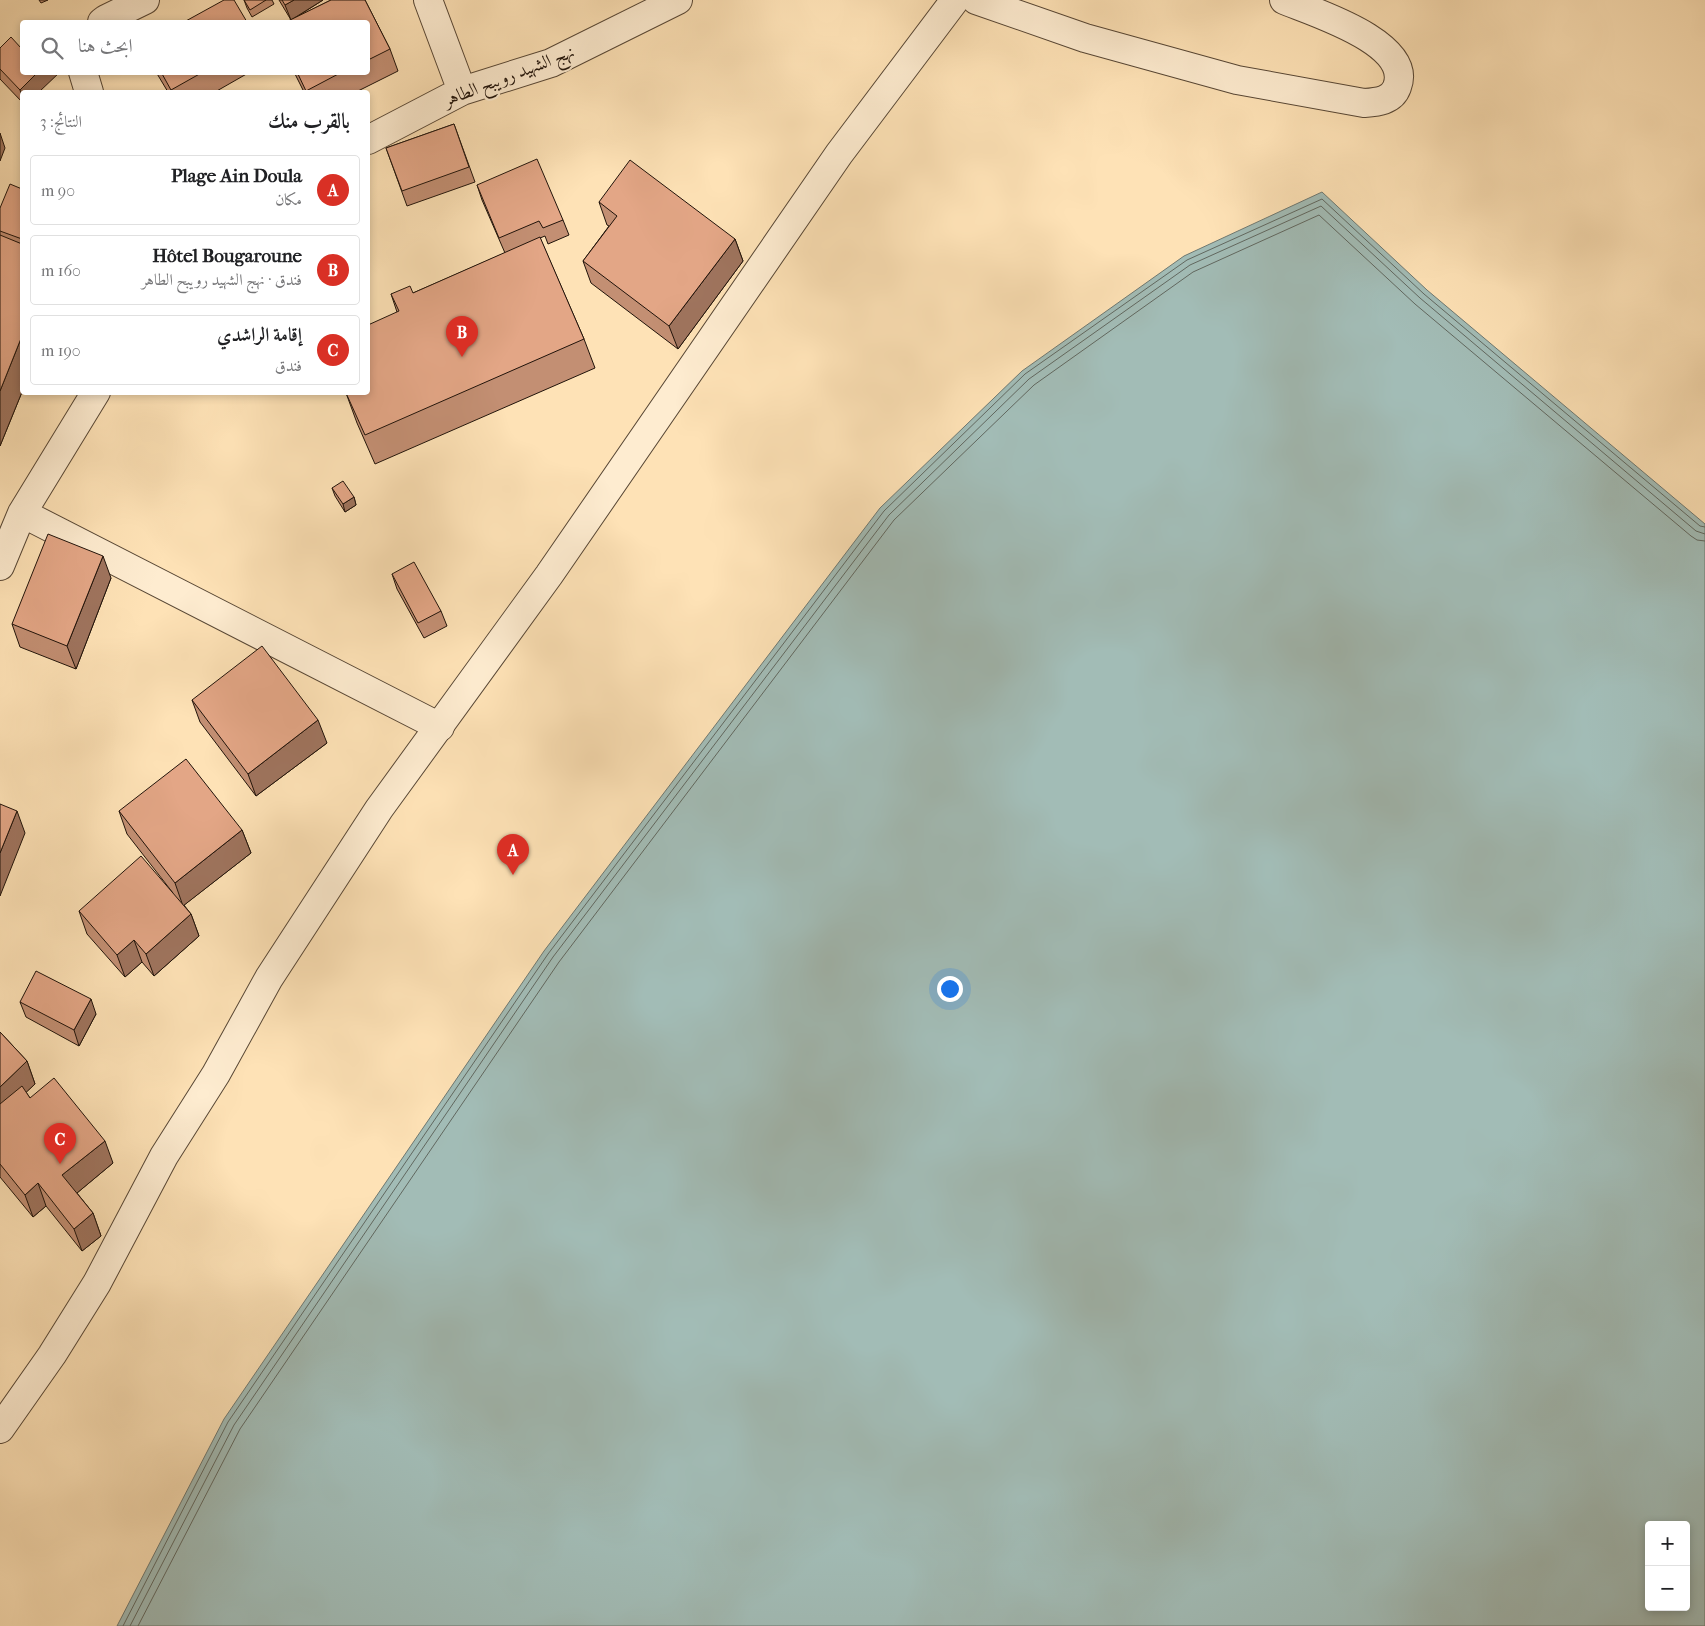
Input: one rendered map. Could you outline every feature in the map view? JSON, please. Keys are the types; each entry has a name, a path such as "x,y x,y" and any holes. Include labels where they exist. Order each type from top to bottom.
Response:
{"street":[{"path":"105,20 145,0"},
{"path":"428,0 462,91"},
{"name":"نهج الشهيد رويبح الطاهر","path":"370,139 462,91 552,63 678,0"},
{"path":"0,1429 52,1355 98,1283 164,1156 216,1074 269,978 379,809 549,575 839,154 956,0"},
{"path":"976,0 1085,38 1237,80 1364,103 1386,99 1394,93 1398,86 1399,78 1392,58 1385,50 1368,37 1284,0"},
{"path":"84,75 88,90"},
{"path":"0,566 22,513 94,395"},
{"path":"22,513 440,727"}],"water":[{"path":"1322,192 1427,290 1705,524 1705,1626 117,1626 224,1419 544,951 880,508 1022,371 1184,256"}],"building":[{"path":"224,0 234,0 246,20 188,20"},
{"path":"244,0 266,0 250,10"},
{"path":"282,0 294,0 285,5"},
{"path":"331,0 365,0 390,49 370,59 370,20 290,20"},
{"path":"11,37 20,47 20,75 35,75 20,90 0,69 0,48"},
{"path":"163,75 198,75 171,90"},
{"path":"298,75 336,75 308,90 306,90"},
{"path":"454,124 469,167 402,191 386,148"},
{"path":"537,159 563,220 543,228 539,221 499,238 477,185"},
{"path":"630,160 735,239 669,326 583,261 617,216 599,202"},
{"path":"10,184 20,188 20,238 0,231 0,208"},
{"path":"0,235 20,243 20,341 0,391"},
{"path":"540,237 584,339 365,435 347,395 370,395 370,324 399,311 391,294 410,286 413,293"},
{"path":"343,481 354,497 343,504 332,488"},
{"path":"48,534 103,556 67,646 12,624"},
{"path":"414,562 441,611 418,623 392,574"},
{"path":"262,646 318,720 248,774 192,700"},
{"path":"186,759 242,830 175,883 119,811"},
{"path":"0,804 17,811 0,853"},
{"path":"141,856 191,914 146,954 134,940 117,955 79,911"},
{"path":"36,971 91,999 74,1030 20,1002"},
{"path":"0,1032 27,1061 0,1087"},
{"path":"54,1078 105,1141 62,1175 93,1213 74,1229 38,1183 25,1195 0,1164 0,1104 22,1086 30,1098"}],"place":[{"name":"Hôtel Bougaroune","path":"462,357"},
{"name":"Plage Ain Doula","path":"513,875"},
{"name":"إقامة الراشدي","path":"60,1164"}]}
